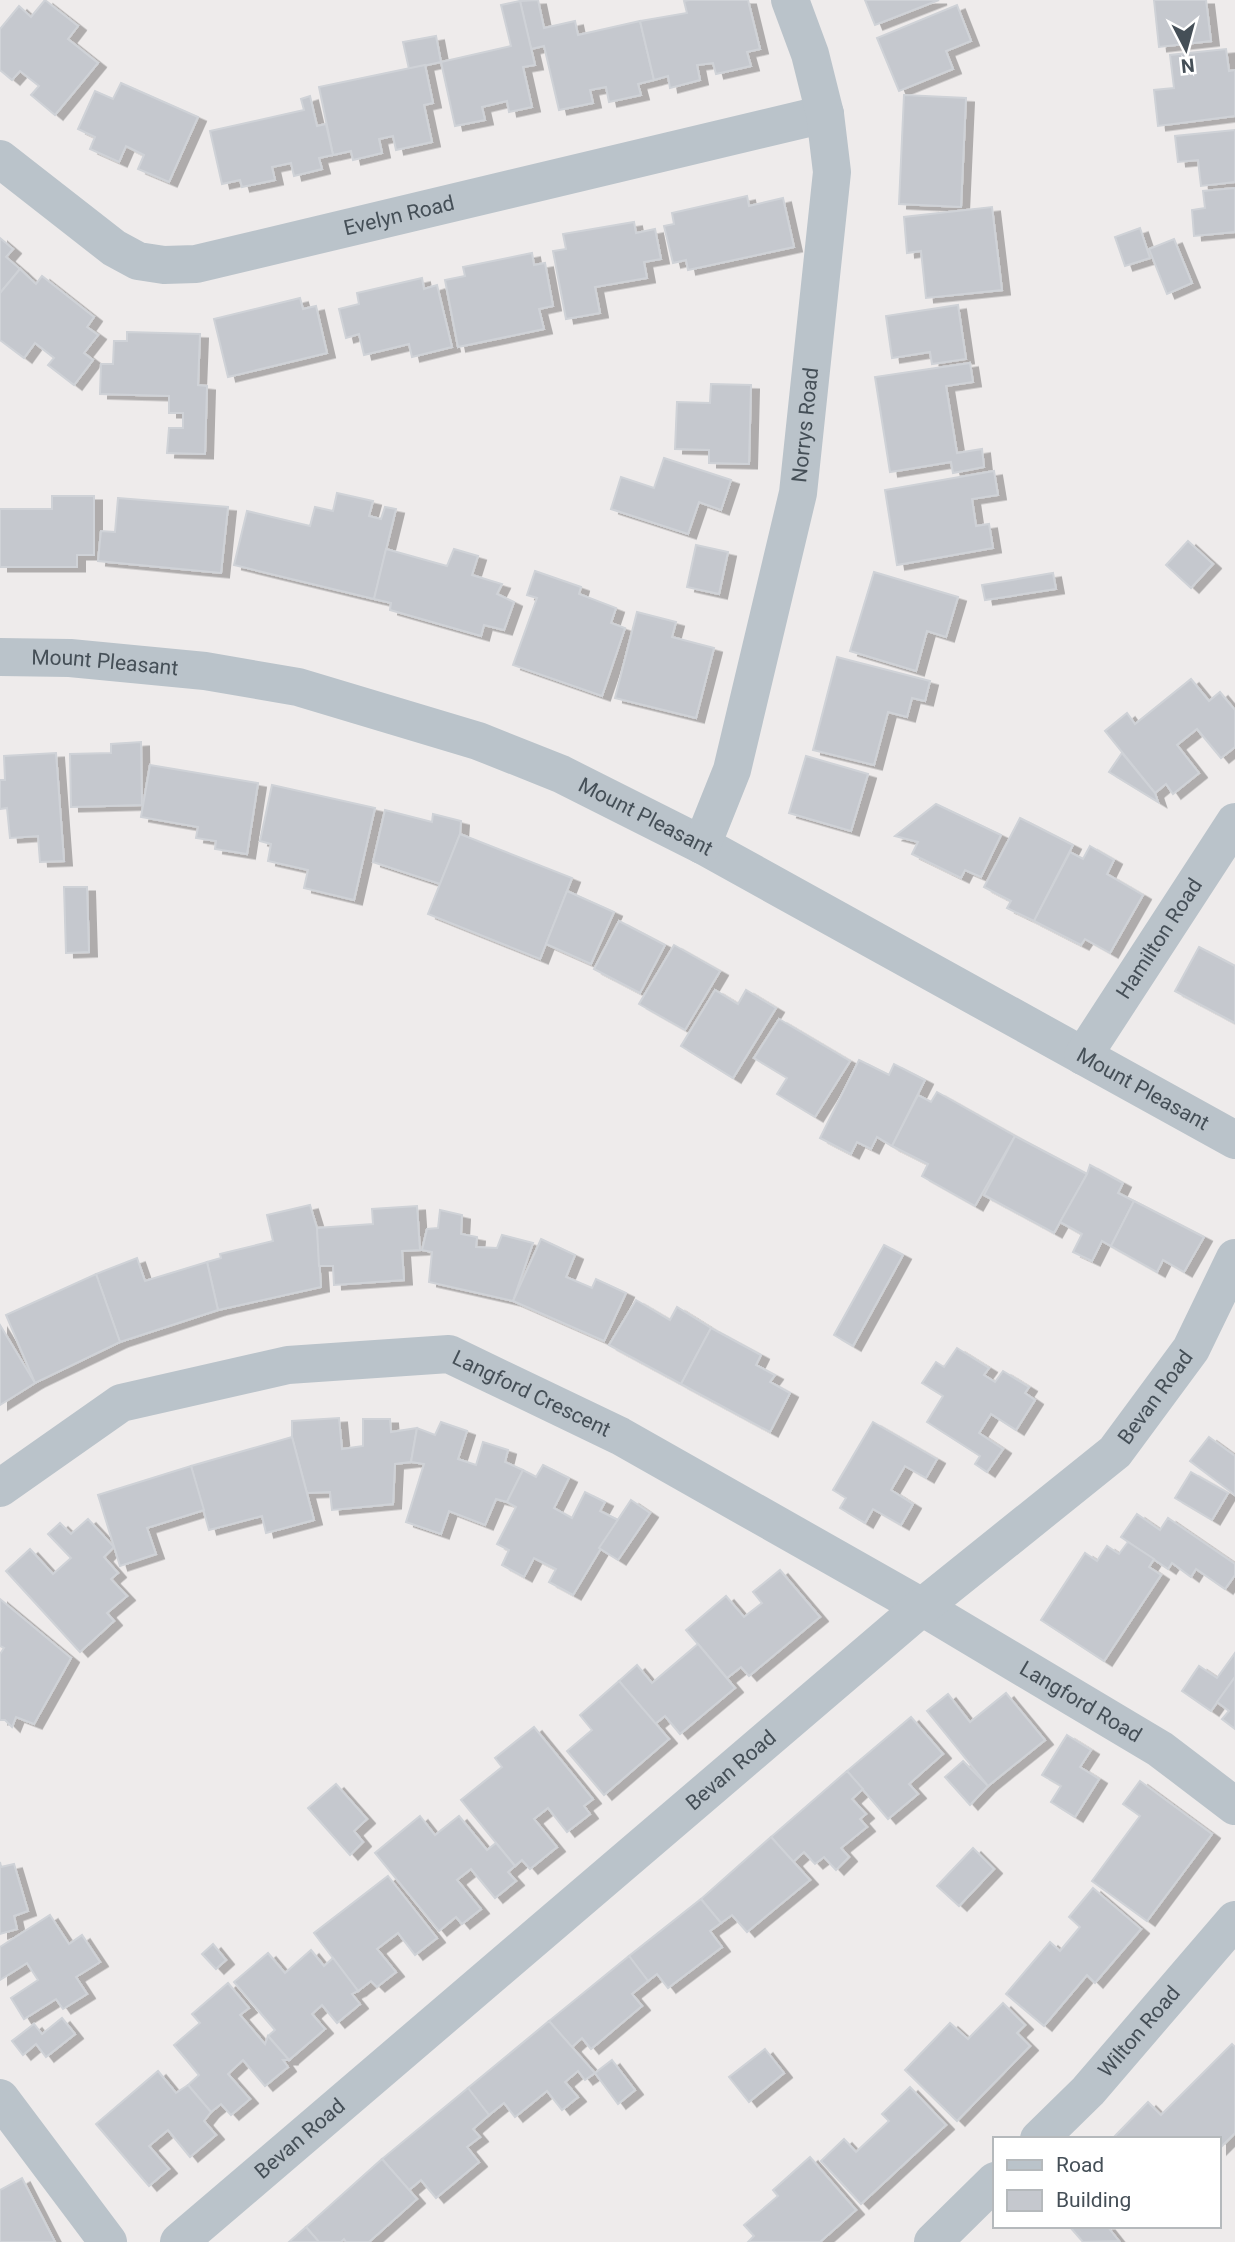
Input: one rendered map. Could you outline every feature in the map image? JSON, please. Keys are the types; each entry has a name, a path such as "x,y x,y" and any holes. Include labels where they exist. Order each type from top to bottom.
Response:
{"street":[{"name":"Norrys Road","path":"702,845 732,771 798,493 832,172 825,114 810,54 790,0"},
{"name":"Evelyn Road","path":"0,159 114,248 138,261 164,265 196,264 825,114"},
{"name":"Mount Pleasant","path":"0,657 70,658 191,670 298,687 478,741 561,774 702,845 1235,1140"},
{"name":"Hamilton Road","path":"1083,1056 1235,822"},
{"name":"Bevan Road","path":"178,2242 922,1607 1115,1452 1191,1349 1235,1258"},
{"name":"Langford Crescent","path":"0,1488 121,1403 288,1365 449,1353 620,1436 922,1607"},
{"name":"Langford Road","path":"922,1607 1160,1749 1235,1806"},
{"name":"Wilton Road","path":"1041,2137 1088,2091 1235,1920"},
{"path":"0,2098 108,2242"},
{"path":"933,2242 993,2183"}],"building":[{"path":"45,0 78,26 68,39 98,63 55,115 31,95 39,86 20,71 12,80 0,70 0,29 19,6 31,17"},
{"path":"538,0 544,28 575,21 578,35 640,21 654,80 638,84 641,95 609,102 606,87 590,90 593,103 559,110 544,46 531,49 520,1"},
{"path":"748,0 760,49 747,52 751,66 716,74 713,63 697,65 700,80 670,88 668,76 654,80 640,21 687,13 684,1"},
{"path":"865,0 939,0 875,25"},
{"path":"1154,0 1206,0 1211,41 1159,47"},
{"path":"520,1 535,65 523,67 532,107 509,112 507,101 482,107 485,120 455,126 441,62 511,46 501,5"},
{"path":"957,5 971,41 946,51 953,69 899,91 877,38"},
{"path":"436,36 441,62 409,69 403,42"},
{"path":"1226,49 1229,71 1235,70 1235,116 1158,126 1154,90 1174,88 1170,55"},
{"path":"425,65 433,103 424,105 432,142 396,150 393,136 379,139 382,153 353,160 351,151 333,155 319,87"},
{"path":"121,83 198,117 169,182 138,169 144,155 126,146 119,162 90,149 95,137 78,129 95,91 113,99"},
{"path":"904,95 966,98 961,207 899,204"},
{"path":"310,96 317,126 326,124 333,155 319,158 322,169 294,176 291,163 272,167 275,180 242,187 240,180 222,184 210,131 304,110 301,99"},
{"path":"1235,130 1235,182 1201,186 1198,160 1178,162 1175,136"},
{"path":"1235,188 1235,232 1194,236 1192,210 1205,208 1203,191"},
{"path":"747,196 749,206 783,198 794,247 688,270 686,260 673,263 664,226 674,224 672,213"},
{"path":"992,207 1002,290 926,298 921,251 907,253 904,217"},
{"path":"634,222 636,233 655,229 661,259 644,262 647,278 595,287 600,313 566,319 553,251 566,249 563,234"},
{"path":"1140,228 1150,258 1125,266 1115,237"},
{"path":"0,238 13,249 6,257 20,269 0,293"},
{"path":"1174,239 1192,283 1167,294 1149,249"},
{"path":"532,253 534,265 545,263 553,306 539,309 544,329 458,347 445,280 465,276 463,267"},
{"path":"20,269 36,284 42,276 94,317 87,327 98,335 84,353 93,360 74,385 48,365 54,358 35,343 24,358 0,340 0,293"},
{"path":"422,278 424,289 437,285 452,347 412,357 409,344 364,355 359,334 346,338 339,309 359,304 357,293"},
{"path":"300,298 303,309 316,306 327,353 228,377 214,319"},
{"path":"958,305 966,359 932,364 930,352 892,358 886,316"},
{"path":"127,332 200,334 198,385 207,386 205,454 167,453 169,428 183,428 183,413 169,413 169,396 100,394 101,364 113,364 114,341 127,341"},
{"path":"970,363 973,382 946,386 957,453 982,449 984,467 953,473 951,462 890,472 875,377"},
{"path":"711,384 751,385 749,464 709,463 709,450 675,449 677,402 710,403"},
{"path":"664,458 731,480 721,510 699,502 688,534 611,509 621,477 654,488"},
{"path":"994,471 998,495 972,499 976,526 989,524 993,548 897,565 885,490"},
{"path":"337,493 373,501 369,516 381,519 385,507 396,509 374,599 234,565 247,511 310,526 315,507 333,511"},
{"path":"52,496 94,496 94,555 77,555 77,567 0,567 0,509 52,509"},
{"path":"118,498 228,507 221,573 98,561 101,531 115,532"},
{"path":"1188,541 1213,564 1191,588 1166,565"},
{"path":"696,545 728,552 719,594 687,587"},
{"path":"386,549 447,566 454,549 478,556 472,575 502,584 497,594 514,602 504,630 484,625 481,636 390,610 391,603 374,599"},
{"path":"535,571 581,587 579,594 616,608 611,623 625,628 602,696 513,665 537,598 527,595"},
{"path":"874,572 958,597 946,637 927,631 916,671 850,651"},
{"path":"1053,573 1056,589 985,600 982,585"},
{"path":"637,612 676,622 672,637 714,648 696,718 615,698"},
{"path":"837,657 930,681 925,701 912,698 907,717 888,712 874,765 813,750"},
{"path":"1191,679 1209,701 1220,692 1235,710 1235,747 1221,758 1197,729 1177,745 1199,773 1173,794 1166,784 1155,793 1105,731 1127,713 1135,724"},
{"path":"141,742 142,805 71,807 70,754 111,753 111,744"},
{"path":"56,753 64,861 40,862 38,836 10,838 7,808 0,809 0,780 5,780 4,756"},
{"path":"1122,753 1155,793 1158,802 1109,772"},
{"path":"806,756 868,774 851,831 789,813"},
{"path":"150,765 258,783 247,854 215,849 216,841 196,838 198,827 141,817"},
{"path":"272,785 375,808 354,900 304,888 308,870 268,861 271,844 260,841"},
{"path":"936,804 1001,835 981,877 965,870 961,878 912,854 918,842 895,836"},
{"path":"385,810 432,822 433,814 461,821 460,834 440,884 373,862"},
{"path":"1020,818 1073,845 1034,921 1007,908 1011,901 984,887"},
{"path":"460,834 572,878 540,959 428,914"},
{"path":"1090,846 1114,860 1107,874 1143,895 1110,953 1085,939 1081,945 1034,921 1070,852 1083,859"},
{"path":"64,887 87,887 89,952 66,953"},
{"path":"567,891 614,912 591,964 546,944"},
{"path":"619,921 665,945 640,993 594,969"},
{"path":"674,945 720,971 685,1030 639,1004"},
{"path":"1199,947 1235,966 1235,1023 1175,991"},
{"path":"715,990 738,1004 746,990 776,1008 733,1078 681,1046"},
{"path":"779,1019 850,1061 815,1117 777,1094 787,1078 754,1058"},
{"path":"859,1060 889,1075 894,1064 925,1080 892,1146 877,1137 871,1149 857,1142 851,1154 820,1138"},
{"path":"937,1092 1015,1136 975,1206 922,1176 928,1164 892,1146 918,1095 931,1102"},
{"path":"1015,1136 1087,1174 1054,1233 984,1195"},
{"path":"1090,1165 1123,1183 1118,1193 1134,1201 1111,1246 1102,1241 1092,1261 1073,1252 1082,1234 1060,1222"},
{"path":"1134,1201 1204,1237 1184,1272 1163,1260 1157,1272 1111,1246"},
{"path":"310,1205 317,1228 321,1287 218,1310 207,1262 221,1258 220,1254 273,1241 267,1215"},
{"path":"417,1206 420,1250 402,1251 404,1280 334,1285 333,1266 319,1266 317,1228 373,1224 372,1209"},
{"path":"440,1210 462,1215 461,1234 477,1237 476,1247 497,1248 502,1235 533,1243 513,1301 429,1282 432,1252 422,1250 427,1229 438,1228"},
{"path":"541,1239 575,1255 566,1277 592,1288 596,1279 626,1293 604,1341 513,1301"},
{"path":"884,1245 903,1255 853,1346 834,1335"},
{"path":"137,1258 145,1281 207,1262 218,1310 120,1342 96,1274"},
{"path":"96,1274 120,1342 35,1383 6,1315"},
{"path":"636,1300 670,1320 677,1307 711,1328 681,1384 609,1345"},
{"path":"0,1325 35,1383 0,1405"},
{"path":"711,1328 761,1355 756,1365 775,1375 770,1382 790,1393 770,1432 681,1384"},
{"path":"957,1348 989,1368 984,1375 995,1382 1003,1371 1029,1387 1025,1393 1035,1400 1016,1430 991,1414 979,1433 1003,1449 987,1472 975,1464 980,1456 927,1422 943,1396 922,1383 936,1362 944,1367"},
{"path":"339,1418 342,1449 363,1446 363,1419 390,1419 391,1432 417,1428 411,1462 395,1464 393,1504 332,1510 330,1492 307,1493 292,1437 292,1421"},
{"path":"441,1422 467,1431 458,1459 476,1465 483,1442 508,1450 505,1462 523,1470 507,1502 496,1499 485,1525 449,1511 441,1534 406,1522 424,1464 411,1462 417,1428 435,1435"},
{"path":"873,1422 937,1459 926,1478 905,1466 891,1490 913,1504 901,1525 873,1509 865,1523 840,1508 846,1498 833,1490"},
{"path":"292,1437 314,1520 266,1533 262,1516 209,1530 191,1466"},
{"path":"1209,1437 1235,1456 1235,1495 1190,1461"},
{"path":"543,1465 569,1478 554,1508 572,1518 585,1492 605,1502 600,1511 618,1520 573,1595 549,1582 556,1569 534,1558 524,1577 502,1565 509,1550 497,1544 516,1507 507,1502 523,1470 536,1477"},
{"path":"191,1466 204,1510 147,1528 156,1554 120,1566 98,1495"},
{"path":"1191,1472 1228,1493 1212,1520 1175,1498"},
{"path":"631,1500 650,1513 618,1560 599,1548"},
{"path":"1137,1514 1160,1530 1168,1518 1235,1564 1235,1575 1225,1589 1196,1569 1191,1577 1172,1563 1168,1569 1121,1537"},
{"path":"88,1519 114,1547 104,1557 118,1573 111,1579 127,1596 107,1613 114,1621 80,1652 6,1571 30,1549 53,1574 71,1558 48,1534 60,1523 71,1534"},
{"path":"1128,1542 1154,1559 1149,1567 1161,1575 1104,1661 1041,1620 1085,1553 1097,1561 1107,1546 1119,1554"},
{"path":"780,1570 820,1617 749,1676 741,1667 727,1678 686,1630 726,1596 744,1617 762,1603 753,1592"},
{"path":"0,1599 71,1658 34,1724 16,1717 12,1727 5,1720 0,1720 0,1654 4,1648 0,1646"},
{"path":"698,1644 735,1688 680,1734 665,1716 655,1724 619,1681 637,1665 652,1683"},
{"path":"1235,1653 1235,1677 1211,1711 1182,1691 1199,1666 1217,1678"},
{"path":"1235,1677 1235,1729 1222,1719 1229,1711 1217,1702"},
{"path":"619,1681 669,1739 604,1795 567,1751 592,1730 580,1715"},
{"path":"1006,1693 1045,1740 988,1786 927,1711 948,1694 970,1722"},
{"path":"911,1717 943,1754 909,1784 918,1794 888,1819 847,1771"},
{"path":"534,1727 593,1799 584,1806 590,1814 567,1832 548,1808 534,1819 557,1847 530,1869 522,1860 515,1866 461,1800 502,1767 495,1758"},
{"path":"1067,1735 1091,1750 1080,1767 1099,1779 1075,1817 1051,1802 1061,1786 1042,1775"},
{"path":"963,1761 988,1786 970,1805 945,1777"},
{"path":"847,1771 863,1789 852,1799 866,1814 860,1819 867,1827 841,1848 849,1857 836,1870 824,1857 815,1864 804,1852 793,1862 771,1837"},
{"path":"1140,1781 1212,1834 1147,1921 1092,1881 1140,1816 1123,1804"},
{"path":"336,1784 367,1819 354,1831 363,1842 350,1855 308,1808"},
{"path":"420,1816 435,1835 459,1816 487,1850 496,1843 515,1866 508,1872 516,1881 495,1898 471,1869 457,1880 481,1909 462,1924 456,1917 439,1931 375,1853"},
{"path":"771,1837 810,1880 747,1932 732,1915 721,1923 701,1899"},
{"path":"973,1848 994,1869 959,1906 937,1886"},
{"path":"0,1862 1,1867 14,1864 28,1911 14,1916 17,1929 0,1934"},
{"path":"388,1876 437,1938 415,1955 398,1933 377,1949 396,1972 377,1987 371,1981 358,1991 314,1933"},
{"path":"1093,1888 1141,1929 1095,1983 1087,1975 1044,2026 1006,1994 1050,1942 1060,1951 1080,1927 1069,1917"},
{"path":"701,1899 721,1923 710,1931 722,1947 668,1988 657,1974 648,1981 629,1956"},
{"path":"50,1915 69,1944 82,1935 100,1962 76,1977 87,1994 63,2009 56,1999 24,2019 11,1998 38,1980 27,1963 0,1980 0,1947"},
{"path":"213,1944 226,1960 216,1969 202,1954"},
{"path":"311,1950 324,1966 333,1958 358,1991 352,1994 360,2004 337,2023 322,2005 312,2014 325,2029 289,2060 268,2036 275,2030 234,1982 268,1953 285,1973"},
{"path":"629,1956 648,1981 632,1994 642,2006 591,2049 582,2038 572,2047 549,2021"},
{"path":"228,1983 249,2008 240,2015 265,2044 268,2036 289,2060 283,2060 288,2067 265,2086 243,2060 228,2074 250,2099 231,2115 221,2104 211,2112 188,2085 199,2075 174,2045 200,2023 192,2014"},
{"path":"1003,2003 1025,2025 1017,2033 1030,2046 957,2121 905,2070 950,2023 968,2039"},
{"path":"62,2018 75,2034 46,2057 36,2044 23,2055 12,2041 34,2024 42,2034"},
{"path":"549,2021 595,2073 585,2080 578,2071 565,2082 578,2097 562,2110 547,2091 515,2117 504,2103 489,2115 468,2088"},
{"path":"1232,2044 1235,2047 1235,2133 1221,2147 1221,2137 1114,2137 1148,2102 1161,2115"},
{"path":"765,2049 784,2073 749,2102 729,2077"},
{"path":"612,2060 635,2090 618,2104 595,2073"},
{"path":"158,2071 176,2093 188,2085 211,2112 204,2121 216,2135 190,2157 168,2130 149,2146 169,2169 149,2186 96,2124"},
{"path":"910,2087 946,2125 861,2204 821,2161 844,2139 856,2152 889,2121 882,2114"},
{"path":"468,2088 489,2115 473,2129 480,2137 467,2147 479,2162 436,2198 421,2180 409,2190 382,2159"},
{"path":"810,2157 856,2210 820,2242 748,2242 754,2236 744,2225 778,2196 773,2190"},
{"path":"382,2159 417,2199 369,2242 346,2242 344,2239 341,2242 319,2242 306,2227"},
{"path":"22,2178 55,2242 0,2242 0,2190"},
{"path":"306,2227 319,2242 289,2242"},
{"path":"1071,2228 1109,2228 1119,2241 1083,2242"}]}
